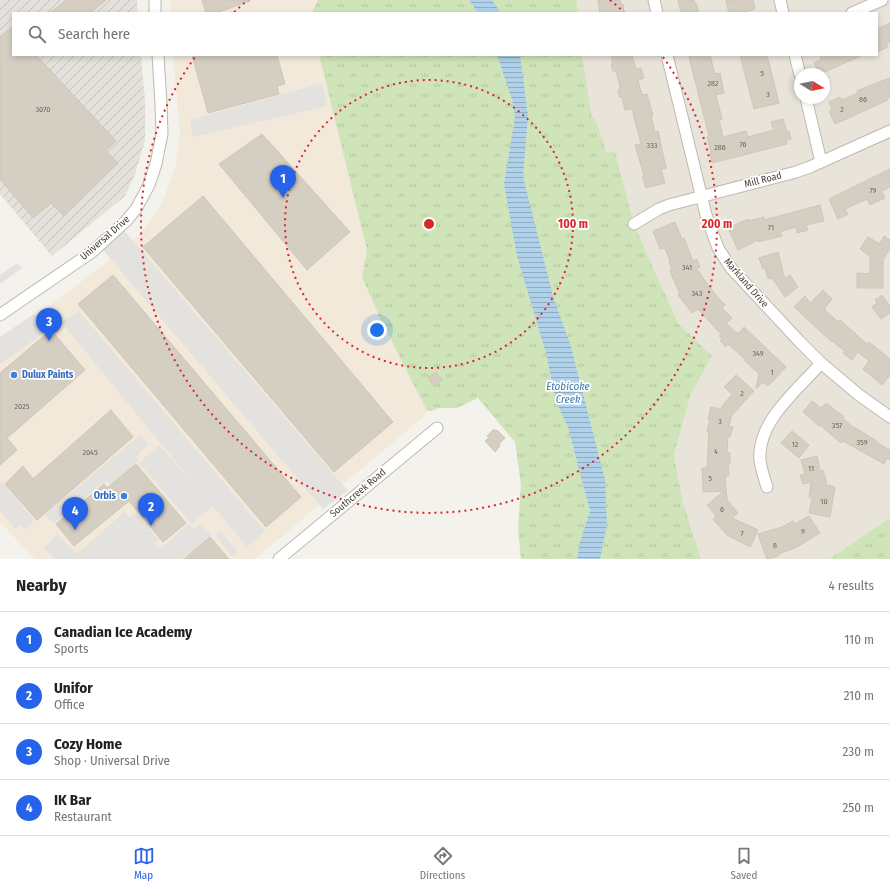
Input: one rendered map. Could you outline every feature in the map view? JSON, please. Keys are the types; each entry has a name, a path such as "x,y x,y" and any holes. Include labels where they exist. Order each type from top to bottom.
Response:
{"street":[{"path":"154,0 155,12"},
{"path":"654,0 657,12"},
{"path":"780,0 784,12"},
{"path":"854,12 882,0"},
{"name":"Universal Drive","path":"0,315 92,252 126,222 136,209 149,185 162,134 158,56"},
{"name":"Markland Drive","path":"667,56 706,215 718,248 731,268 821,363 859,395 890,417"},
{"path":"795,56 798,68"},
{"path":"807,104 821,162"},
{"name":"Mill Road","path":"634,224 659,209 702,196 796,172 890,131"},
{"path":"767,487 760,459 761,444 766,430 781,407 821,363"},
{"name":"Southcreek Road","path":"279,559 437,428"}],"shaded area":[{"path":"0,0 137,0 138,12 12,12 12,56 141,56 145,102 145,141 135,174 125,196 52,256 0,194"},
{"path":"170,0 318,0 312,12 171,12"},
{"path":"577,0 890,0 890,518 829,559 701,559 683,502 674,455 691,394 712,356 678,323 634,224 615,151 607,153 592,117 582,56 878,56 878,12 577,12"},
{"path":"173,56 319,56 367,250 362,277 380,318 427,411 423,417 255,559 35,559 0,522 0,338 43,311 138,236 161,206 175,168 180,135"},
{"path":"322,83 327,106 193,137 190,120"},
{"path":"124,230 348,491 323,509 103,250"},
{"path":"17,263 22,268 0,284 0,275"},
{"path":"79,311 265,531 247,547 213,506 192,524 139,463 159,445 195,485 61,322"},
{"path":"34,314 47,331 0,364 0,337"},
{"path":"140,435 149,444 136,457 139,460 111,485 105,481 53,524 45,514"},
{"path":"2,482 34,520 25,529 21,525 15,529 0,511 0,483"},
{"path":"125,511 129,517 136,513 159,540 155,544 161,549 188,524 193,529 200,523 212,535 182,559 54,559 44,548 57,534 77,554"},
{"path":"220,531 238,552 232,557 215,535"}],"green space":[{"path":"318,0 577,0 577,12 312,12"},
{"path":"319,56 582,56 592,117 596,121 607,153 615,151 634,224 678,323 712,356 691,394 674,455 683,502 701,559 521,559 518,529 521,485 515,442 478,398 457,408 438,408 432,411 427,411 380,318 362,277 367,250"},
{"path":"890,518 890,559 829,559"}],"water":[{"path":"469,0 492,0 500,12 477,12"},
{"name":"Etobicoke Creek","path":"497,56 520,56 528,116 523,177 553,296 571,347 605,480 607,524 600,559 577,559 580,542 590,511 568,427 556,402 546,353 517,256 504,184 515,117 512,99"}],"building":[{"path":"66,0 106,0 91,12 51,12"},
{"path":"202,0 250,0 219,12 206,12"},
{"path":"598,0 620,0 621,4 623,4 624,12 600,12"},
{"path":"678,0 694,0 699,12 681,12"},
{"path":"753,0 755,9 744,12 729,12 726,1"},
{"path":"890,23 890,42 886,44 888,47 878,52 878,29"},
{"path":"12,27 12,56 37,56 116,141 106,151 118,163 64,216 51,203 33,218 0,179 0,37"},
{"path":"192,56 277,56 285,84 277,86 279,94 208,113"},
{"path":"611,56 632,56 636,69 641,68 644,78 638,80 642,95 647,94 653,116 651,117 655,132 658,131 666,168 661,169 665,183 646,188 642,176 644,175 635,145 641,144 632,109 625,110 622,97 619,97 618,90 620,87 616,71 613,71 611,64 613,63"},
{"path":"710,56 715,74 720,73 724,93 716,95 722,119 719,120 723,137 746,131 748,137 774,130 771,122 783,119 791,139 786,140 787,144 712,163 707,137 709,136 689,57"},
{"path":"740,56 767,56 779,103 754,109"},
{"path":"820,56 861,56 830,70 830,68 817,68 814,63 822,59"},
{"path":"890,78 890,97 887,98 888,100 835,124 829,111 832,109 830,102 840,97 842,100 858,93 857,91"},
{"path":"262,134 350,232 307,270 219,164"},
{"path":"890,169 890,187 882,191 885,198 870,205 867,199 845,209 848,214 838,219 829,199"},
{"path":"203,196 393,422 334,472 143,247"},
{"path":"820,205 824,221 806,225 808,230 797,233 796,227 780,232 782,236 758,242 758,240 738,250 728,228 748,219 749,221 764,217 764,220"},
{"path":"675,222 682,239 684,238 693,261 697,259 700,267 696,268 714,293 725,305 722,308 732,318 726,323 738,334 744,327 786,367 768,386 763,382 756,389 759,374 728,344 726,347 720,341 722,339 719,336 721,334 698,309 692,313 678,295 679,292 670,271 672,270 665,248 660,249 653,231"},
{"path":"884,236 890,240 890,249 883,260 883,288 857,288 857,273 870,274 870,256 860,249 868,237 880,244"},
{"path":"778,252 785,279 790,275 798,287 785,297 772,278 768,279 765,268 763,269 759,258"},
{"path":"113,275 301,497 266,527 78,304"},
{"path":"823,290 832,299 824,309 838,322 840,320 867,344 869,342 890,359 890,375 882,385 863,369 869,361 858,352 852,360 843,353 845,351 832,342 794,307 805,296 810,303"},
{"path":"882,295 890,306 890,313 881,319 872,307 877,303 875,300"},
{"path":"51,330 85,370 7,438 17,450 0,465 0,373"},
{"path":"436,372 442,380 434,386 428,378"},
{"path":"736,375 754,391 732,415 729,426 733,427 730,437 728,436 727,453 730,453 730,464 728,464 729,476 725,476 726,489 727,500 738,513 732,518 758,530 750,547 727,535 713,519 716,516 707,505 724,491 703,492 702,468 707,468 709,432 707,432 711,407 720,409 732,394 724,387"},
{"path":"812,401 821,408 826,403 844,417 843,419 852,426 890,450 890,460 887,458 884,464 843,441 841,443 803,412"},
{"path":"111,410 133,437 37,520 5,484 23,466 33,479"},
{"path":"494,429 505,438 499,444 500,446 495,452 485,441 489,438 487,436"},
{"path":"792,431 809,445 799,458 781,443"},
{"path":"817,456 820,471 823,470 827,485 835,487 830,517 809,513 812,498 809,497 811,482 803,484 800,475 805,474 801,460"},
{"path":"136,464 186,523 163,542 129,501 74,546 56,524 104,484 107,488"},
{"path":"809,516 820,533 795,548 778,554 779,556 767,559 758,534 782,527 793,521 795,524"},
{"path":"210,537 229,559 184,559"}],"place":[{"name":"Canadian Ice Academy","path":"283,198"},
{"name":"Cozy Home","path":"49,341"},
{"name":"Dulux Paints","path":"14,375"},
{"name":"Orbis","path":"124,496"},
{"name":"Unifor","path":"151,526"},
{"name":"IK Bar","path":"75,530"}]}
